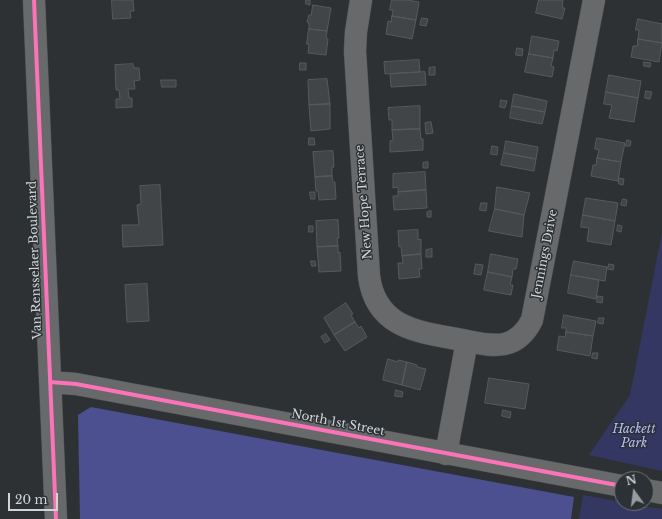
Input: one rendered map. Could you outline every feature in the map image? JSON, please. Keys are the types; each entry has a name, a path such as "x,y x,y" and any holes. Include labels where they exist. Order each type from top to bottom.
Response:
{"street":[{"name":"Van Rensselaer Boulevard","path":"34,0 56,519"},
{"name":"New Hope Terrace","path":"361,0 356,27 354,51 369,276 373,293 379,305 387,315 401,326 466,341"},
{"name":"Jennings Drive","path":"466,341 494,346 508,343 525,332 532,320 594,0"},
{"path":"446,454 466,341"},
{"name":"North 1st Street","path":"50,382 76,384 614,485"}],"green space":[{"name":"Hackett Park","path":"662,233 662,471 589,455 630,395"},
{"path":"583,495 614,501 614,511 654,511 654,508 662,509 662,519 579,519"}],"shaded area":[{"path":"91,407 574,497 571,519 80,519 78,415"}],"building":[{"path":"112,0 133,0 134,11 130,11 131,18 113,19"},
{"path":"306,0 310,0 310,5 306,4"},
{"path":"392,0 419,2 416,20 392,16 393,10 390,10"},
{"path":"539,0 563,0 562,8 565,8 562,19 536,13"},
{"path":"313,5 331,8 327,31 309,29 309,23 307,22 309,15 311,15"},
{"path":"392,16 416,20 412,39 386,34 388,21 391,22"},
{"path":"422,18 428,19 426,26 420,25"},
{"path":"638,19 662,24 662,43 638,39 639,30 636,30"},
{"path":"309,29 327,31 326,38 328,39 326,55 308,53 309,44 307,44"},
{"path":"532,36 559,41 557,51 554,50 553,58 529,54"},
{"path":"638,39 662,43 659,62 631,57 633,46 637,46"},
{"path":"517,48 523,49 522,56 516,55"},
{"path":"529,54 553,58 551,66 554,67 552,77 525,72"},
{"path":"419,60 420,72 385,74 384,62"},
{"path":"644,62 651,63 650,67 644,66"},
{"path":"300,63 306,63 306,70 300,70"},
{"path":"133,64 134,68 139,68 140,80 134,81 135,89 128,89 129,98 132,98 132,107 116,108 116,99 120,99 119,90 116,90 115,65"},
{"path":"435,67 435,75 429,75 429,68"},
{"path":"425,72 426,85 391,87 390,74"},
{"path":"609,75 641,81 638,98 606,92"},
{"path":"327,79 330,104 309,105 308,80"},
{"path":"161,80 176,80 176,87 162,87"},
{"path":"646,91 652,92 650,99 645,98"},
{"path":"606,92 638,98 634,122 609,118 612,105 604,104"},
{"path":"514,94 547,101 545,112 512,106"},
{"path":"501,100 507,101 505,108 500,107"},
{"path":"330,104 330,129 311,131 309,105"},
{"path":"420,106 420,129 392,130 392,120 389,120 388,108"},
{"path":"512,106 545,112 542,124 510,118"},
{"path":"431,122 433,133 426,134 425,123"},
{"path":"420,129 421,139 423,139 423,150 390,152 390,141 393,140 392,130"},
{"path":"309,138 314,138 315,145 309,145"},
{"path":"597,138 625,143 621,162 597,158 599,150 595,149"},
{"path":"627,140 631,141 630,146 626,146"},
{"path":"506,141 538,147 536,159 504,153"},
{"path":"492,146 498,147 497,155 491,154"},
{"path":"333,151 334,167 332,167 332,176 315,177 313,152"},
{"path":"504,153 536,159 534,171 501,165"},
{"path":"597,158 621,162 618,181 591,176 593,165 596,165"},
{"path":"428,162 428,168 423,168 423,163"},
{"path":"425,172 426,190 398,192 398,187 393,188 393,174"},
{"path":"332,176 333,182 335,182 336,199 319,200 318,191 316,191 315,177"},
{"path":"619,178 624,179 623,185 619,184"},
{"path":"160,185 163,245 123,247 122,225 139,225 137,205 141,204 140,186"},
{"path":"497,187 530,193 524,215 495,209"},
{"path":"426,190 427,208 394,210 393,196 398,196 398,192"},
{"path":"310,192 315,192 315,199 311,199"},
{"path":"586,198 618,203 615,221 583,215"},
{"path":"623,199 627,200 626,206 621,205"},
{"path":"481,203 487,203 486,211 480,210"},
{"path":"495,209 524,215 522,237 489,231"},
{"path":"431,211 431,217 427,217 427,212"},
{"path":"583,215 615,221 611,245 587,241 589,228 581,227"},
{"path":"338,220 338,246 317,247 316,221"},
{"path":"618,225 622,226 621,232 617,231"},
{"path":"309,226 313,226 313,232 309,232"},
{"path":"418,230 418,240 421,239 421,254 402,256 401,246 399,247 398,231"},
{"path":"338,246 338,253 340,252 341,271 319,272 317,247"},
{"path":"432,249 432,257 426,257 426,250"},
{"path":"421,254 422,269 419,269 420,277 399,279 398,263 403,263 402,256"},
{"path":"491,254 518,259 516,269 513,269 512,277 488,272"},
{"path":"311,261 315,261 316,266 312,266"},
{"path":"574,261 607,267 605,281 571,275"},
{"path":"476,264 483,265 481,275 474,274"},
{"path":"609,264 614,265 613,270 608,269"},
{"path":"488,272 512,277 510,285 513,285 511,295 484,290"},
{"path":"571,275 599,280 596,299 568,293"},
{"path":"147,284 149,321 127,322 125,285"},
{"path":"598,296 603,297 602,303 597,302"},
{"path":"346,303 353,314 351,315 355,322 334,335 324,318"},
{"path":"564,315 596,321 593,336 566,332 566,328 562,328"},
{"path":"599,318 604,318 603,324 598,323"},
{"path":"355,322 359,328 361,326 367,337 345,351 334,335"},
{"path":"566,332 593,336 590,356 557,350 559,336 565,337"},
{"path":"326,334 330,340 325,343 321,337"},
{"path":"593,353 598,353 597,359 592,358"},
{"path":"388,359 398,362 398,360 407,362 402,385 383,380"},
{"path":"407,362 417,365 417,367 426,369 420,390 402,385"},
{"path":"489,378 529,384 525,409 485,403"},
{"path":"396,390 403,392 402,397 395,396"},
{"path":"503,410 511,412 510,418 502,416"}],"cycle path":[{"path":"34,0 56,519"},
{"path":"50,382 76,384 614,485"}]}
